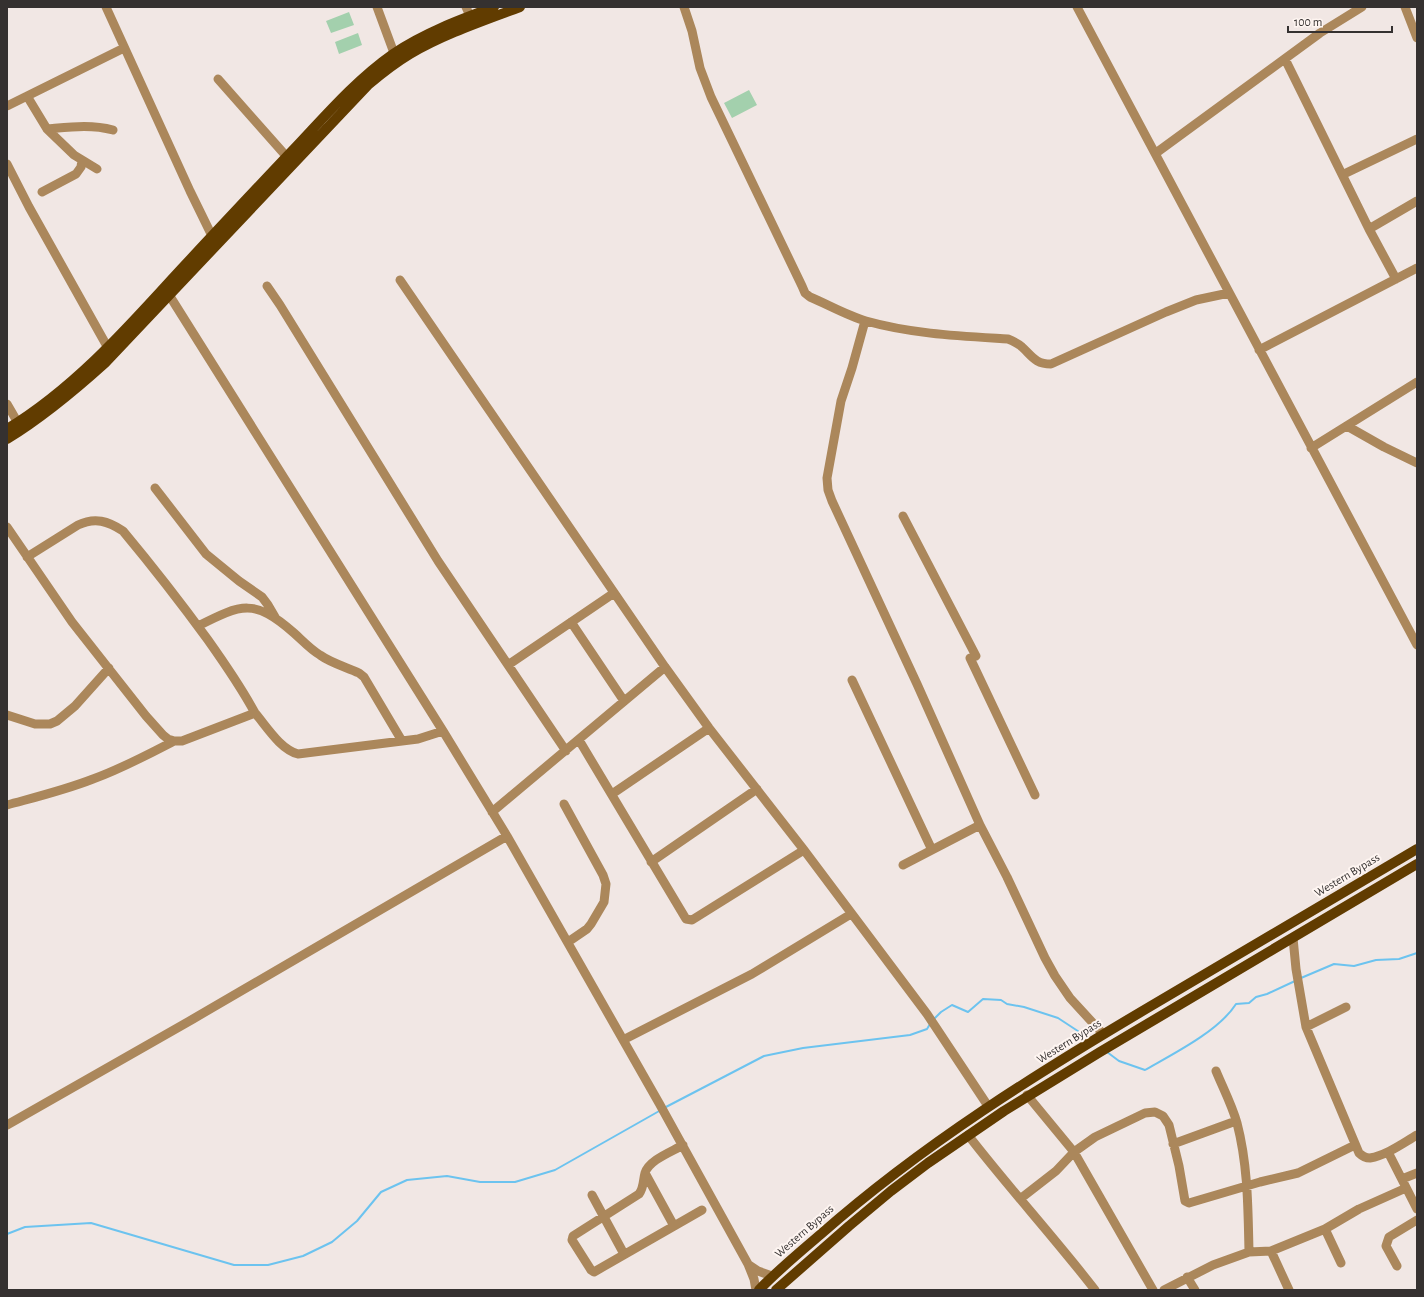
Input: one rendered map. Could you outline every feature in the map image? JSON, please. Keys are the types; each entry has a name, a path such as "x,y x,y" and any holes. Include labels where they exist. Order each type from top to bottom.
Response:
{"main road":[{"path":"7,440 49,411 105,363 212,236 352,88 373,69 394,53 468,11 494,7"},
{"path":"7,429 18,423 68,384 108,348 167,291 368,85 408,55 437,39 520,7"},
{"name":"Western Bypass","path":"758,1290 841,1216 883,1182 924,1150 988,1106 1100,1036 1417,849"},
{"name":"Western Bypass","path":"776,1290 891,1191 968,1135 1028,1095 1417,864"}],"street":[{"path":"106,7 212,236"},
{"path":"377,7 394,53"},
{"path":"684,7 692,31 700,68 711,97 805,293 810,297 865,321 946,336 1008,339 1017,342 1022,346 1034,360 1051,364 1172,309 1196,300 1229,293"},
{"path":"1077,7 1417,645"},
{"path":"1156,153 1320,33 1362,7"},
{"path":"1405,7 1417,38"},
{"path":"7,106 124,48"},
{"path":"1286,59 1344,174 1369,229 1396,279"},
{"path":"218,79 287,157"},
{"path":"27,96 47,129 74,155 97,169"},
{"path":"47,129 98,126 113,130"},
{"path":"1344,174 1417,139"},
{"path":"42,192 76,174 81,167 82,160"},
{"path":"7,164 28,207 108,348"},
{"path":"1369,229 1417,201"},
{"path":"1259,350 1417,268"},
{"path":"400,280 665,667 709,728 804,850 928,1016 988,1106"},
{"path":"267,286 438,561 566,751"},
{"path":"167,291 443,731 507,836 683,1145 748,1264 758,1290"},
{"path":"865,321 841,401 828,478 828,490 980,825 1007,877 1045,958 1070,998 1100,1036"},
{"path":"1312,448 1417,382"},
{"path":"7,404 18,423"},
{"path":"1347,426 1384,447 1417,463"},
{"path":"155,488 206,554 239,581 262,597 275,617"},
{"path":"903,516 973,657 1036,795"},
{"path":"27,558 86,521 96,520 115,526 123,531 164,580 198,626 240,686 255,713 290,752 298,754 402,741 426,737 443,731"},
{"path":"7,527 72,622 163,736 174,741"},
{"path":"508,665 614,593"},
{"path":"198,626 226,612 239,608 249,607 258,609 275,617 318,654 359,673 364,677 402,741"},
{"path":"571,622 624,701"},
{"path":"492,812 665,667"},
{"path":"7,715 35,724 50,724 57,721 75,706 109,668"},
{"path":"852,680 932,850"},
{"path":"7,805 60,791 92,780 131,764 174,741 189,739 255,713"},
{"path":"612,794 709,728"},
{"path":"579,740 684,917 692,920 804,850"},
{"path":"651,862 757,789"},
{"path":"564,804 603,875 606,884 604,902 591,924 587,929 568,942"},
{"path":"903,865 980,825"},
{"path":"7,1125 193,1019 507,836"},
{"path":"623,1040 752,974 851,914"},
{"path":"1293,938 1296,969 1306,1026 1359,1153 1363,1157 1369,1158 1388,1152 1417,1136"},
{"path":"1306,1026 1346,1007"},
{"path":"1216,1071 1236,1121 1243,1152 1248,1187 1249,1252"},
{"path":"1028,1095 1074,1152 1153,1290"},
{"path":"1020,1199 1056,1171 1074,1152 1095,1137 1145,1113 1155,1112 1163,1116 1169,1125 1185,1201 1187,1203 1298,1173 1355,1145"},
{"path":"1173,1144 1236,1121"},
{"path":"968,1135 993,1168 1095,1290"},
{"path":"683,1145 651,1164 645,1172 641,1191 605,1217 573,1236 573,1242 591,1270 594,1272 702,1210"},
{"path":"1388,1152 1417,1209"},
{"path":"645,1172 674,1226"},
{"path":"1402,1179 1417,1173"},
{"path":"1164,1290 1206,1268 1249,1252 1271,1251 1326,1230 1359,1209 1406,1188"},
{"path":"592,1195 624,1254"},
{"path":"1397,1266 1386,1246 1386,1242 1389,1237 1417,1220"},
{"path":"1326,1230 1341,1263"},
{"path":"1271,1251 1290,1290"},
{"path":"748,1264 758,1272 764,1275 772,1276"},
{"path":"1187,1277 1196,1290"}],"green space":[{"path":"349,12 354,25 331,33 326,21"},
{"path":"358,33 362,45 339,54 335,42"},
{"path":"749,90 757,105 732,118 724,103"}],"waterway":[{"path":"1301,978 1334,964 1354,966 1376,960 1399,959 1417,953"},
{"path":"1107,1052 1119,1061 1145,1070 1207,1033 1219,1023 1236,1004 1249,1003 1256,997 1267,994 1295,981"},
{"path":"934,1019 941,1012 952,1005 968,1012 983,999 1001,1000 1007,1004 1024,1007 1058,1018 1090,1039"},
{"path":"664,1108 764,1056 803,1048 910,1035 927,1029 930,1024"},
{"path":"7,1234 25,1227 91,1223 234,1265 268,1265 303,1256 332,1242 357,1221 381,1192 407,1180 447,1176 480,1182 515,1182 555,1170 661,1110"}]}
